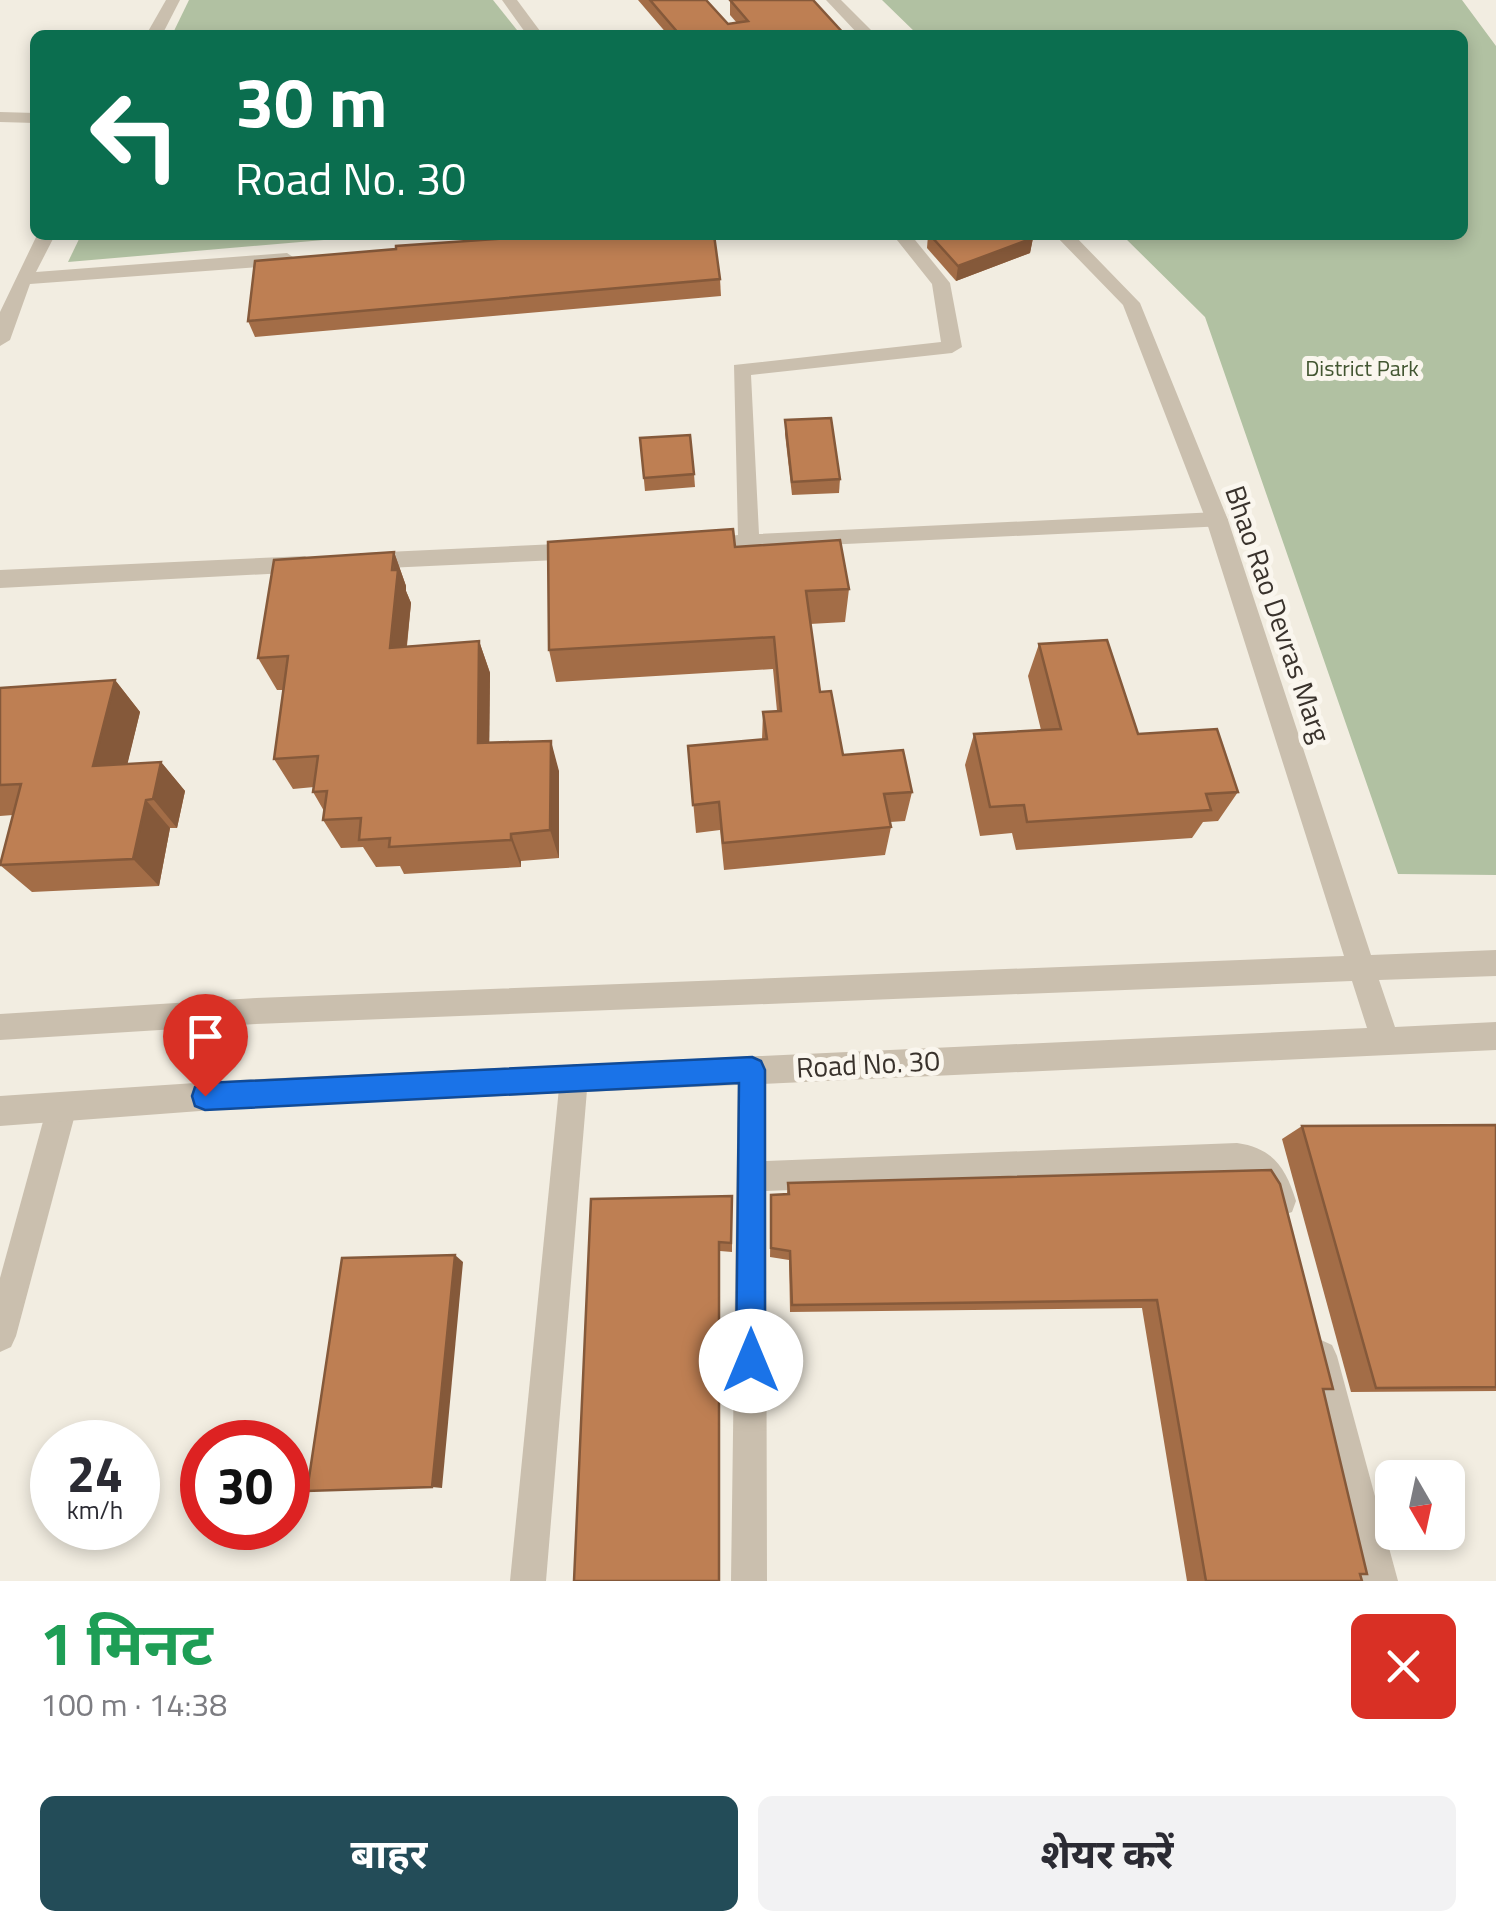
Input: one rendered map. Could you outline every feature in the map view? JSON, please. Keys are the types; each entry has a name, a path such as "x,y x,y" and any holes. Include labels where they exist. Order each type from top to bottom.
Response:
{"street":[{"path":"157,30 173,0"},
{"path":"509,0 531,30"},
{"path":"834,0 863,30"},
{"path":"0,117 30,118"},
{"path":"2,330 43,240"},
{"path":"749,543 741,370 952,348 941,283 906,240"},
{"name":"Bhao Rao Devras Marg","path":"1069,240 1131,304 1217,520 1365,968 1385,1040"},
{"path":"23,279 312,257"},
{"path":"690,546 1217,520"},
{"path":"0,579 611,550"},
{"path":"0,1027 256,1012 1496,963"},
{"name":"Road No. 30","path":"0,1112 240,1094 1496,1036"},
{"path":"750,1581 752,1070"},
{"path":"528,1581 574,1078"},
{"path":"0,1336 62,1108"},
{"path":"752,1177 1255,1160 1266,1166 1274,1181 1289,1233"},
{"path":"1314,1330 1380,1581"}],"green space":[{"path":"189,0 493,0 517,30 174,30"},
{"name":"District Park","path":"882,0 1462,0 1496,46 1496,875 1398,874 1205,317 1127,240 1468,240 1468,30 913,30"},
{"path":"79,240 324,240 68,262"}],"building":[{"path":"650,0 706,0 728,24 748,21 730,0 813,0 840,30 676,30"},
{"path":"482,240 715,240 720,279 248,321 255,261"},
{"path":"935,240 1028,240 958,266"},
{"path":"831,418 840,479 792,482 785,420"},
{"path":"690,435 694,474 644,478 640,438"},
{"path":"733,529 735,547 840,540 849,589 806,591 820,692 831,691 843,755 903,750 912,792 884,794 891,827 723,843 719,802 693,805 688,746 767,739 763,712 781,711 774,637 549,650 548,542"},
{"path":"394,552 392,570 398,570 390,648 479,641 478,743 551,741 550,830 511,834 511,840 389,847 390,838 359,840 361,818 323,820 327,791 313,792 318,756 274,759 288,656 258,658 274,560"},
{"path":"1107,640 1138,734 1217,729 1238,792 1206,794 1211,810 1027,822 1024,805 990,807 974,734 1061,729 1039,644"},
{"path":"115,680 93,766 161,762 153,799 146,800 133,859 0,865 21,784 0,785 0,688"},
{"path":"1496,1125 1496,1387 1376,1388 1302,1126"},
{"path":"1271,1170 1280,1184 1333,1389 1323,1389 1367,1574 1360,1574 1362,1581 1206,1581 1157,1300 792,1305 790,1251 771,1248 771,1195 789,1194 788,1183"},
{"path":"732,1196 731,1243 719,1242 719,1581 574,1581 591,1199"},
{"path":"455,1255 432,1487 310,1491 342,1258"}],"route":[{"path":"205,1096 752,1070 751,1361"}]}
